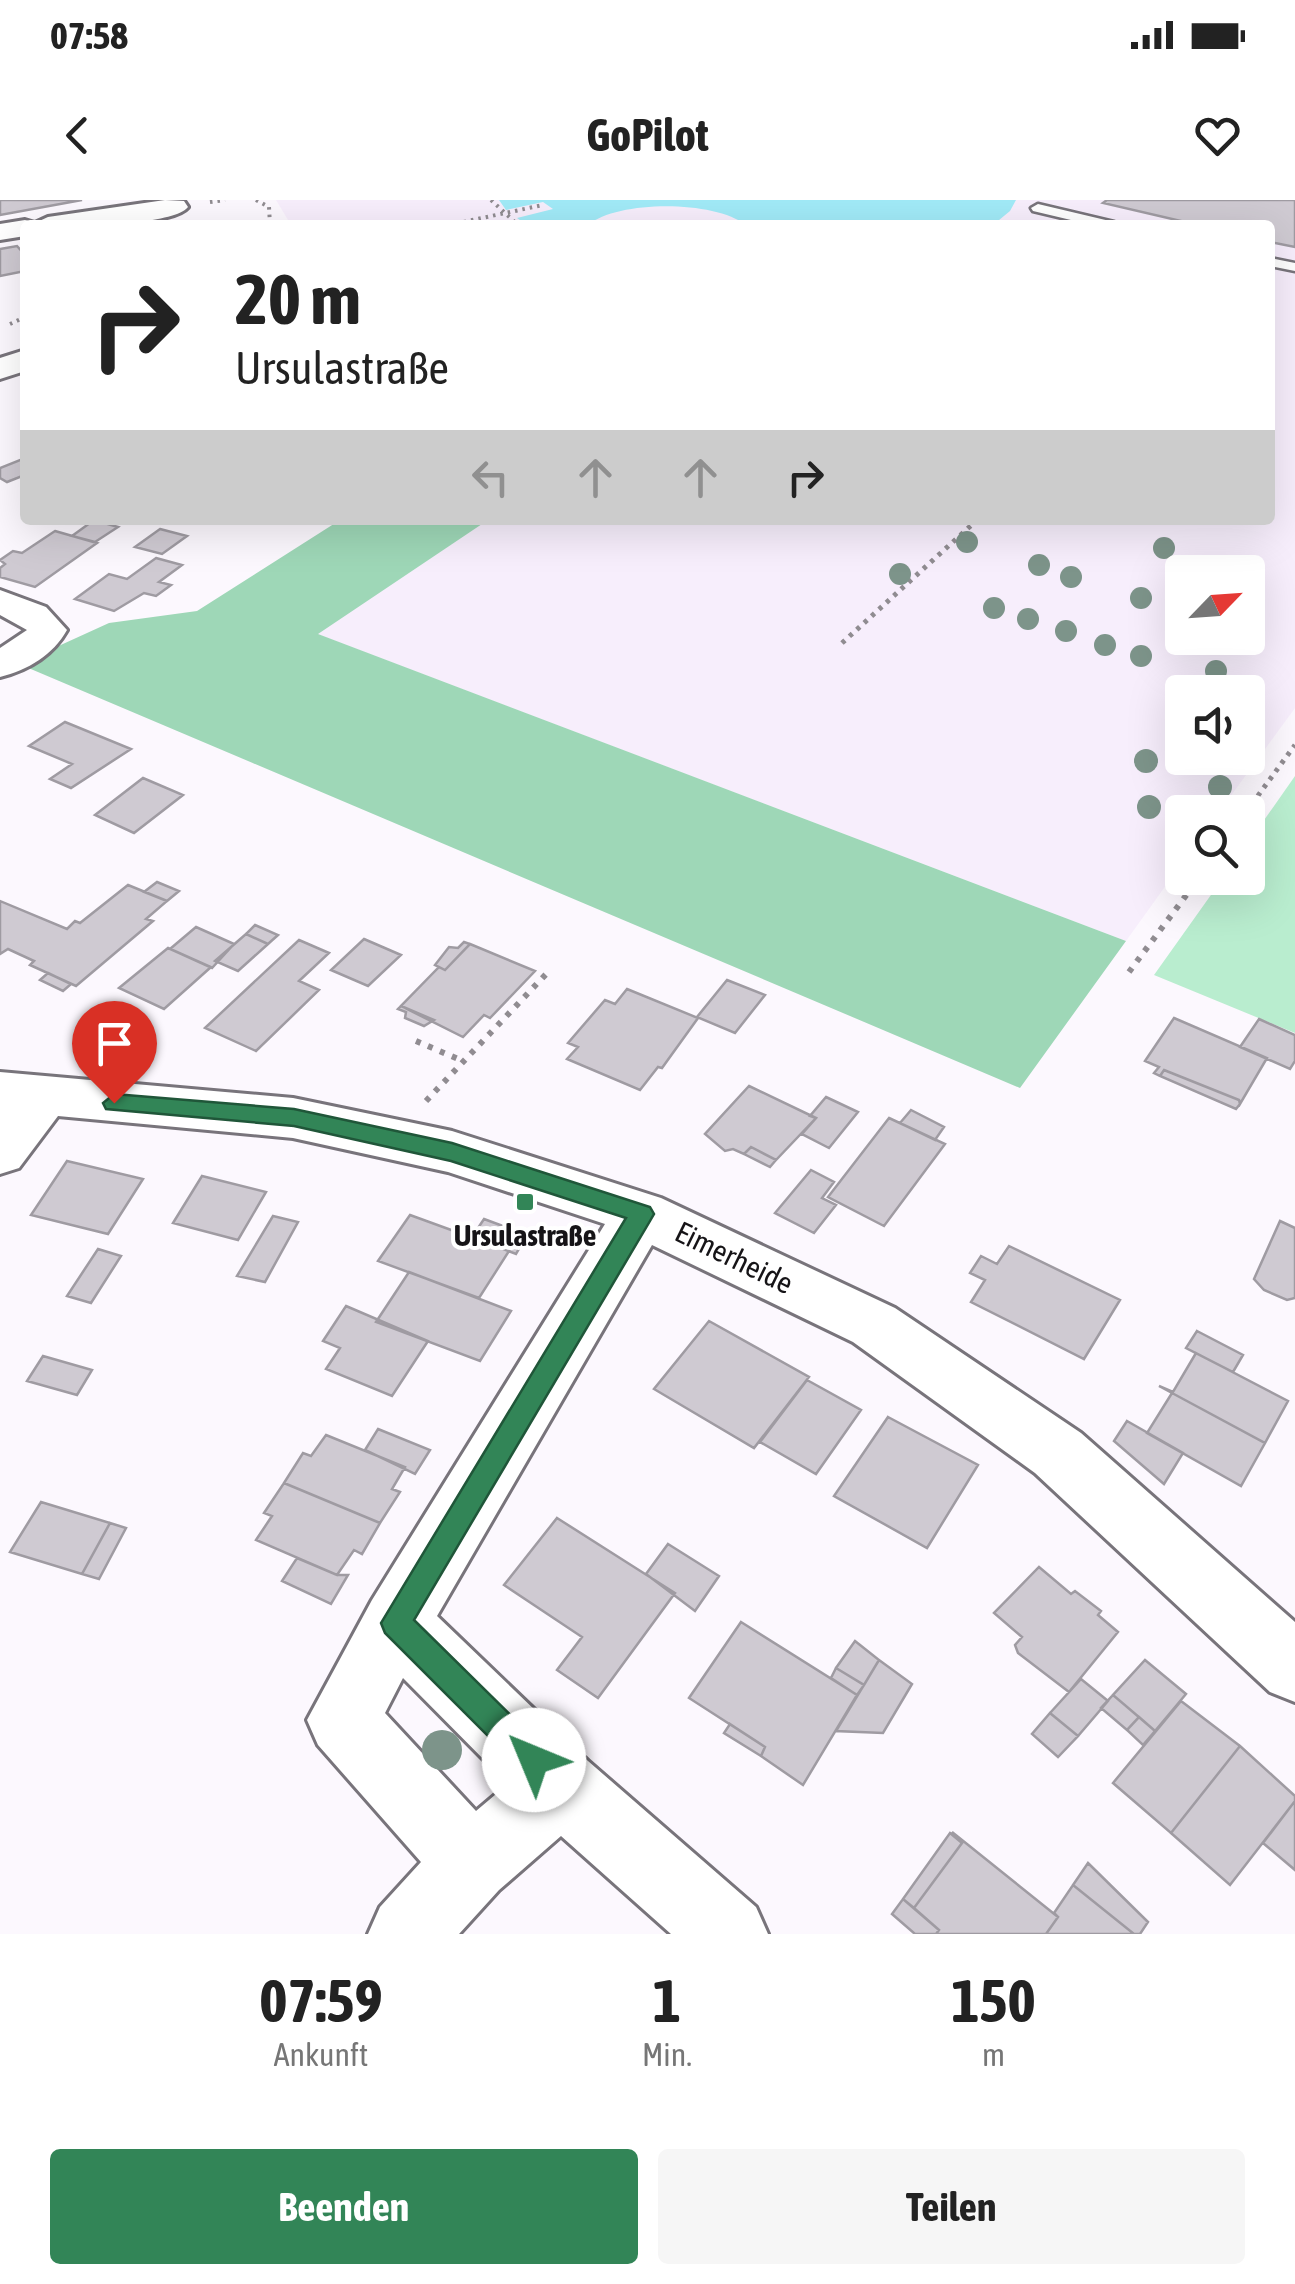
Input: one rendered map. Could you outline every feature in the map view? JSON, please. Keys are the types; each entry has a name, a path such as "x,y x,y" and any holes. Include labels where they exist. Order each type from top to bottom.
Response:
{"street":[{"path":"83,220 174,207 167,200"},
{"path":"0,602 28,611 47,630 29,651 0,666"},
{"path":"0,1153 21,1094"},
{"name":"Eimerheide","path":"21,1094 294,1118 452,1152 641,1214 889,1336 1058,1454 1295,1668"},
{"path":"472,1863 344,1720 396,1623 641,1214"},
{"path":"396,1623 562,1787 729,1934"},
{"path":"407,1934 472,1863 562,1787"}],"lane":[{"path":"1039,204 1092,220"}],"path":[{"path":"256,200 269,207 270,220"},
{"path":"491,200 511,220"},
{"path":"474,220 543,206"},
{"path":"7,325 20,319"},
{"path":"842,643 972,525"},
{"path":"1258,795 1295,745"},
{"path":"1129,972 1187,895"},
{"path":"400,1140 415,1112 549,971"},
{"path":"416,1041 463,1060"}],"shaded area":[{"path":"276,200 1295,200 1295,708 1265,749 1265,675 1165,675 1165,775 1246,775 1231,795 1165,795 1165,887 1126,941 317,634 480,525 1275,525 1275,220 288,220"}],"green space":[{"path":"332,525 481,525 318,634 1126,941 1020,1088 19,664 109,623 197,611"},
{"path":"1295,776 1295,1033 1154,975 1211,895 1265,895 1265,819"}],"water":[{"path":"499,200 1016,200 999,220 737,220 712,211 666,206 621,211 597,220 520,220 517,218 553,209 543,202 506,210"}],"building":[{"path":"0,200 82,200 0,215"},
{"path":"1295,200 1295,247 1275,243 1275,220 1176,220 1103,203"},
{"path":"17,246 20,249 20,272 0,276 0,249"},
{"path":"20,460 20,477 7,482 0,478 0,468"},
{"path":"87,525 118,527 95,542 72,536"},
{"path":"160,529 187,536 162,554 135,547"},
{"path":"55,531 97,543 35,587 0,577 0,568 5,564 0,560 13,551 22,553"},
{"path":"156,558 182,565 159,582 171,585 156,596 144,593 114,611 75,599 109,574 127,579"},
{"path":"65,722 131,749 71,788 50,779 72,764 29,746"},
{"path":"143,778 183,795 134,833 95,815"},
{"path":"157,882 179,891 167,901 144,892"},
{"path":"128,885 167,901 146,919 153,921 76,986 30,965 34,961 8,949 0,954 0,901 67,929"},
{"path":"255,925 278,935 268,944 246,934"},
{"path":"196,927 234,944 212,968 170,949"},
{"path":"246,934 268,944 238,971 215,961"},
{"path":"364,939 401,955 368,986 331,970"},
{"path":"299,940 329,953 299,981 319,990 256,1051 205,1028"},
{"path":"464,942 470,944 445,970 435,965 449,947 458,948"},
{"path":"470,944 535,971 490,1018 484,1015 463,1037 401,1006 439,967 445,970"},
{"path":"168,948 211,967 164,1009 119,988"},
{"path":"48,973 71,984 63,991 40,980"},
{"path":"727,980 765,995 735,1033 697,1017"},
{"path":"627,989 698,1018 662,1068 658,1067 640,1090 567,1059 578,1047 568,1043 605,1000 615,1004"},
{"path":"401,1006 434,1020 424,1026 405,1018 406,1012 398,1009"},
{"path":"1174,1018 1267,1058 1240,1104 1239,1100 1164,1070 1160,1076 1154,1073 1159,1067 1145,1061"},
{"path":"1259,1019 1295,1035 1295,1061 1290,1069 1240,1047"},
{"path":"1164,1070 1239,1100 1240,1104 1236,1109 1160,1076"},
{"path":"749,1086 816,1118 776,1160 751,1147 744,1154 733,1149 725,1151 705,1134"},
{"path":"826,1097 858,1112 829,1148 802,1134 816,1118 810,1116"},
{"path":"911,1110 944,1127 935,1140 900,1123"},
{"path":"889,1118 945,1144 884,1226 828,1197"},
{"path":"751,1147 776,1160 770,1167 744,1154"},
{"path":"67,1161 143,1179 108,1234 31,1215"},
{"path":"811,1170 834,1182 822,1198 836,1205 814,1233 775,1213"},
{"path":"202,1176 266,1192 238,1240 173,1223"},
{"path":"410,1215 509,1251 479,1298 378,1261"},
{"path":"273,1216 298,1222 265,1282 237,1276"},
{"path":"484,1219 527,1235 516,1254 472,1237"},
{"path":"1280,1221 1295,1228 1295,1298 1287,1300 1264,1290 1254,1279"},
{"path":"1009,1246 1120,1300 1084,1359 971,1302 985,1280 970,1273 981,1256 997,1264"},
{"path":"98,1249 121,1256 91,1303 67,1296"},
{"path":"409,1272 511,1311 480,1361 376,1322"},
{"path":"346,1306 428,1341 392,1396 326,1369 340,1348 323,1341"},
{"path":"709,1321 809,1377 754,1448 654,1389"},
{"path":"1197,1331 1243,1355 1233,1372 1186,1348"},
{"path":"1196,1353 1288,1401 1265,1443 1159,1386 1173,1392"},
{"path":"43,1356 92,1370 77,1395 27,1381"},
{"path":"807,1380 861,1410 816,1474 760,1442"},
{"path":"1172,1393 1265,1443 1241,1486 1147,1433"},
{"path":"888,1417 978,1465 927,1548 834,1496"},
{"path":"1127,1421 1183,1453 1164,1484 1114,1441"},
{"path":"378,1429 430,1450 415,1474 365,1450"},
{"path":"326,1435 405,1467 392,1489 400,1492 380,1523 284,1483 303,1453 311,1456"},
{"path":"284,1483 380,1523 362,1554 354,1550 337,1575 256,1540 272,1516 264,1513"},
{"path":"41,1502 110,1523 82,1574 10,1552"},
{"path":"557,1518 675,1593 598,1698 557,1670 582,1637 504,1585"},
{"path":"110,1523 126,1528 99,1579 82,1574"},
{"path":"668,1544 719,1576 695,1611 646,1574"},
{"path":"297,1558 337,1575 348,1575 331,1604 282,1581"},
{"path":"1039,1567 1071,1594 1075,1591 1101,1611 1098,1615 1118,1632 1069,1692 1018,1653 1015,1645 1022,1637 994,1613"},
{"path":"741,1622 857,1695 803,1785 761,1756 765,1747 689,1698"},
{"path":"855,1641 879,1660 864,1685 836,1668"},
{"path":"879,1660 912,1684 883,1733 836,1731"},
{"path":"1145,1660 1186,1694 1155,1731 1113,1695"},
{"path":"836,1668 864,1685 857,1695 831,1678"},
{"path":"1081,1679 1108,1701 1078,1736 1050,1713"},
{"path":"1113,1695 1139,1717 1127,1730 1101,1708"},
{"path":"1181,1701 1240,1746 1171,1833 1113,1783"},
{"path":"1050,1713 1078,1736 1058,1757 1032,1734"},
{"path":"1139,1717 1155,1731 1143,1745 1127,1730"},
{"path":"730,1724 765,1747 761,1756 724,1733"},
{"path":"1240,1746 1295,1796 1295,1801 1230,1885 1171,1833"},
{"path":"1295,1801 1295,1870 1263,1843"},
{"path":"952,1832 1058,1917 1046,1934 936,1934 939,1930 914,1908 962,1843"},
{"path":"950,1833 962,1843 914,1908 903,1899"},
{"path":"1088,1863 1148,1922 1140,1934 1134,1934 1073,1885"},
{"path":"1073,1885 1134,1934 1046,1934 1058,1917 1054,1913"},
{"path":"903,1899 939,1930 936,1934 915,1934 892,1914"}],"place":[{"name":"Ursulastraße","path":"525,1202"}],"route":[{"path":"114,1103 294,1118 452,1152 641,1214 396,1623 534,1760"}]}
